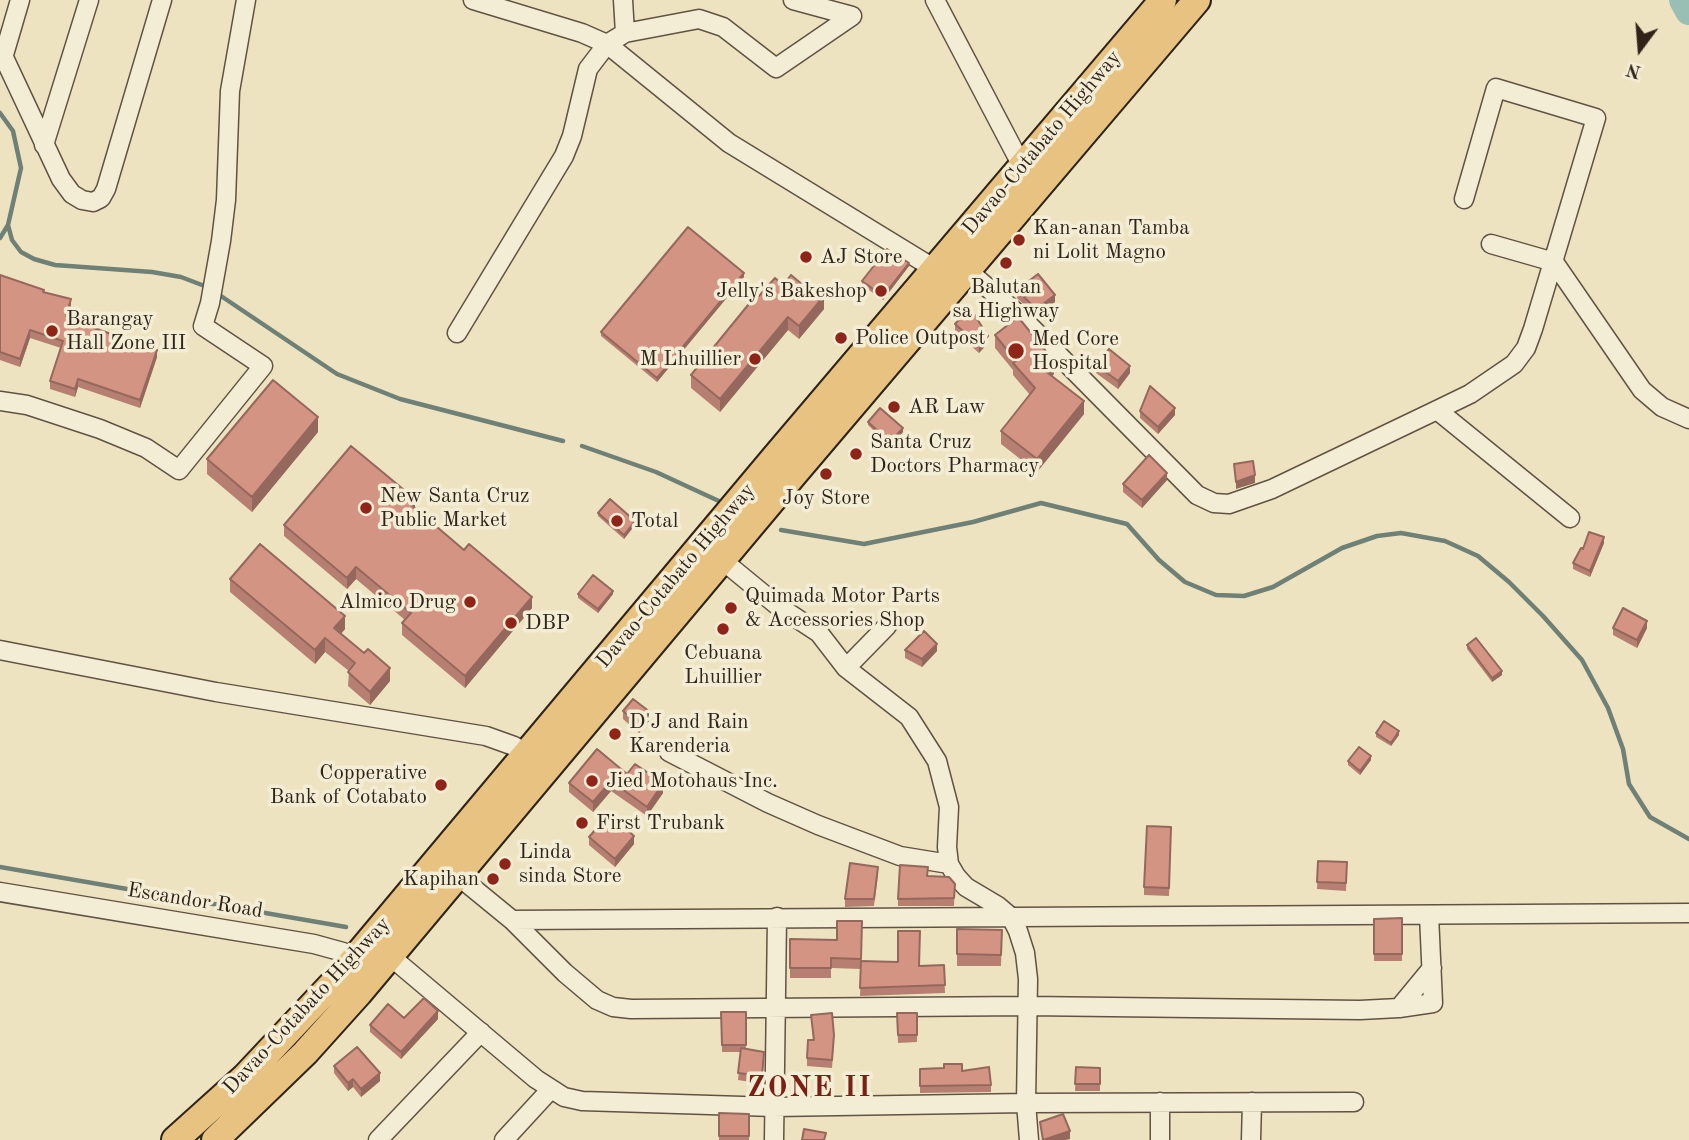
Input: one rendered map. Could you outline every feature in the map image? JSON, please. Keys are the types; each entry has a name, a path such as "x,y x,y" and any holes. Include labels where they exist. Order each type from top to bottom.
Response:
{"highway":[{"name":"Davao-Cotabato Highway","path":"624,659 722,560 952,269 1022,166 1163,0"},
{"name":"Davao-Cotabato Highway","path":"176,1140 245,1077 318,1000 372,958 457,875 559,736 952,269 1197,0"},
{"name":"Davao-Cotabato Highway","path":"215,1140 296,1062 527,754 559,736"}],"street":[{"path":"20,0 1,53 61,179 72,194 93,202 101,198 106,189 162,0"},
{"path":"44,145 89,0"},
{"path":"0,401 27,405 100,429 146,448 179,470 263,366 203,326 221,241 226,200 230,91 246,0"},
{"path":"473,0 560,26 607,44 729,143 952,269 1018,314 1178,477 1197,495 1214,503 1229,504 1272,489 1470,394 1514,364 1526,348 1596,118 1496,88 1464,200"},
{"path":"623,0 625,33"},
{"path":"457,333 564,156 572,136 588,69 607,44 625,33 699,19 723,27 776,68 852,16 793,0"},
{"path":"935,0 1022,166"},
{"path":"1491,244 1553,262 1642,390 1662,407 1689,419"},
{"path":"1437,411 1570,518"},
{"path":"722,560 778,606 819,633 846,668 909,718 937,761 949,807 949,864 966,887 1011,917 1025,953 1029,1140"},
{"path":"846,668 887,626"},
{"path":"0,650 216,692 486,736 527,754"},
{"path":"669,752 768,803 818,825 900,856 949,864"},
{"path":"457,875 512,920 565,973 597,1000 613,1007 631,1009 1028,1006 1339,1010 1399,1008 1433,1003 1429,915"},
{"name":"Escandor Road","path":"0,892 314,944 372,958 481,1032 551,1089"},
{"path":"512,920 1689,914"},
{"path":"774,1140 777,917"},
{"path":"378,1140 481,1032"},
{"path":"503,1140 551,1089 564,1097 600,1103 774,1107 1354,1102"},
{"path":"1160,1102 1160,1140"},
{"path":"1251,1140 1252,1102"}],"building":[{"path":"688,227 744,273 657,378 601,332"},
{"path":"887,249 909,263 883,296 862,281"},
{"path":"1038,274 1055,295 1036,309 1017,290"},
{"path":"0,275 44,290 43,292 71,299 66,316 157,350 140,400 78,379 75,389 50,381 63,341 30,330 20,359 0,352"},
{"path":"791,275 810,291 813,287 824,296 799,326 788,317 720,399 691,375 757,294 759,296 775,278 783,285"},
{"path":"970,308 988,336 979,345 955,324"},
{"path":"1018,317 1054,361 1044,370 1084,401 1037,459 1001,431 1035,388 1013,363 1016,361 995,335"},
{"path":"1109,349 1130,366 1118,381 1096,365"},
{"path":"273,380 318,417 252,497 207,459"},
{"path":"1150,386 1175,408 1158,427 1140,411"},
{"path":"880,408 903,428 890,442 868,422"},
{"path":"351,446 415,499 410,504 464,550 469,544 532,597 465,676 402,623 411,613 356,567 347,578 284,525"},
{"path":"1149,455 1167,473 1142,500 1123,484"},
{"path":"1253,461 1255,475 1236,482 1234,464"},
{"name":"Total","path":"610,499 635,521 624,535 598,513"},
{"path":"1589,532 1604,537 1590,571 1573,563 1581,548 1583,549"},
{"path":"260,544 345,616 334,628 364,653 368,649 390,668 370,692 348,672 355,663 325,638 315,650 230,579"},
{"path":"593,575 613,591 598,609 578,594"},
{"path":"1623,608 1647,621 1637,640 1613,628"},
{"path":"924,631 937,644 922,659 905,650"},
{"path":"1476,638 1502,671 1492,678 1467,645"},
{"path":"633,699 650,712 639,725 623,711"},
{"path":"1384,721 1399,731 1391,743 1376,733"},
{"path":"1359,747 1371,756 1360,771 1348,761"},
{"path":"597,749 627,774 635,764 663,783 647,807 611,781 593,802 569,783"},
{"path":"609,814 634,836 615,859 589,837"},
{"path":"1147,826 1171,827 1169,888 1144,887"},
{"path":"1318,861 1347,862 1346,883 1317,882"},
{"path":"850,863 878,867 874,899 845,899"},
{"path":"900,865 928,867 927,876 949,877 955,884 954,898 898,899"},
{"path":"1402,918 1402,954 1374,954 1374,919"},
{"path":"837,921 862,921 861,959 831,958 831,968 790,968 790,939 837,940"},
{"path":"957,929 1002,930 1001,955 957,954"},
{"path":"898,931 920,931 919,966 944,965 945,985 860,988 861,961 898,962"},
{"path":"424,998 438,1011 401,1052 370,1025 388,1004 404,1018"},
{"path":"721,1012 746,1012 746,1045 722,1045"},
{"path":"832,1013 832,1060 807,1058 808,1040 814,1040 811,1015"},
{"path":"897,1013 917,1013 917,1035 898,1035"},
{"path":"357,1047 380,1073 361,1089 353,1079 348,1083 334,1066"},
{"path":"741,1048 764,1052 762,1076 738,1073"},
{"path":"944,1064 962,1064 962,1071 989,1067 991,1085 920,1086 920,1069 944,1068"},
{"path":"1076,1067 1100,1068 1100,1084 1075,1084"},
{"path":"719,1113 749,1114 749,1136 719,1136"},
{"path":"1063,1114 1070,1131 1043,1140 1040,1122"},
{"path":"804,1129 826,1133 824,1140 802,1140"}],"waterway":[{"path":"1683,0 1689,11"},
{"path":"0,113 13,131 21,168 8,225 0,238"},
{"path":"8,225 12,240 21,252 34,259 55,265 152,272 181,277 202,285"},
{"path":"221,296 337,374 400,399 563,441"},
{"path":"582,446 656,472 721,502"},
{"path":"781,530 864,544 973,522 1041,503 1127,524 1159,560 1185,582 1216,595 1244,596 1273,587 1342,548 1377,536 1401,533 1445,541 1478,556 1509,582 1582,660 1608,708 1623,749 1629,784 1650,817 1689,839"},
{"path":"0,867 346,927"}],"place":[{"name":"Kan-anan Tamba ni Lolit Magno","path":"1019,240"},
{"name":"AJ Store","path":"806,257"},
{"name":"Balutan sa Highway","path":"1006,263"},
{"name":"Jelly's Bakeshop","path":"881,291"},
{"name":"Barangay Hall Zone III","path":"52,331"},
{"name":"Police Outpost","path":"841,338"},
{"name":"Med Core Hospital","path":"1016,351"},
{"name":"M Lhuillier","path":"755,359"},
{"name":"AR Law","path":"894,407"},
{"name":"Santa Cruz Doctors Pharmacy","path":"856,454"},
{"name":"Joy Store","path":"826,474"},
{"name":"New Santa Cruz Public Market","path":"366,508"},
{"name":"Total","path":"617,521"},
{"name":"Almico Drug","path":"470,602"},
{"name":"Quimada Motor Parts & Accessories Shop","path":"731,608"},
{"name":"DBP","path":"511,623"},
{"name":"Cebuana Lhuillier","path":"723,629"},
{"name":"D'J and Rain Karenderia","path":"615,734"},
{"name":"Jied Motohaus Inc.","path":"592,781"},
{"name":"Copperative Bank of Cotabato","path":"441,785"},
{"name":"First Trubank","path":"582,823"},
{"name":"Linda sinda Store","path":"505,864"},
{"name":"Kapihan","path":"493,879"}],"district":[{"name":"ZONE II","path":"810,1089"}]}
